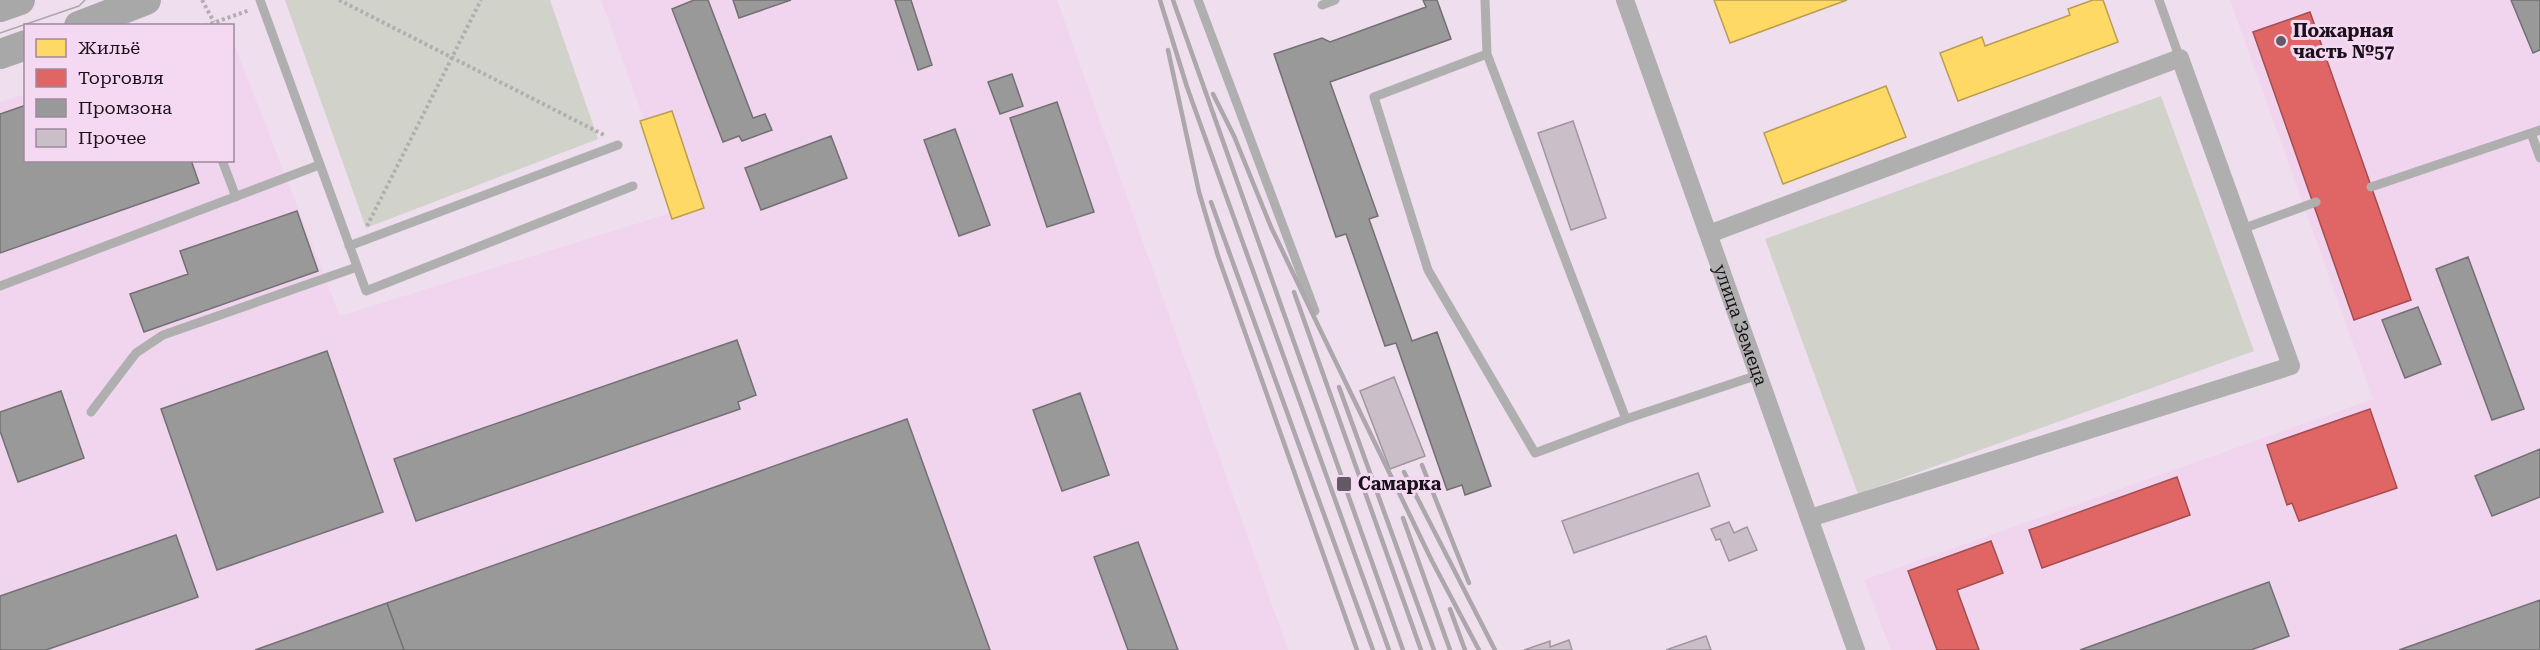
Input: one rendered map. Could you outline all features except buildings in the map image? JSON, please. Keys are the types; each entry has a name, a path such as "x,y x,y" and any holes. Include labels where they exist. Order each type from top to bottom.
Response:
{"main road":[{"path":"0,7 20,0"},
{"path":"84,24 146,0"},
{"path":"0,54 24,46"}],"street":[{"name":"улица Земеца","path":"1625,0 1856,650"},
{"path":"1708,234 2180,59 2291,366 1810,518"}],"lane":[{"path":"1198,0 1315,311"},
{"path":"1322,5 1335,0"},
{"path":"1485,0 1487,54 1626,419"},
{"path":"2159,0 2180,59"},
{"path":"261,3 319,165 354,244 357,267 366,291 633,186"},
{"path":"1487,54 1374,97 1428,270 1535,453 1626,419 1758,375"},
{"path":"2372,187 2536,131 2540,158"},
{"path":"354,244 617,143"},
{"path":"223,162 236,197"},
{"path":"0,286 319,165"},
{"path":"2242,229 2316,202"},
{"path":"91,412 136,353 163,335 357,267"}],"path":[{"path":"202,0 214,22"},
{"path":"339,0 617,143"},
{"path":"354,244 481,0"},
{"path":"210,24 261,3"}],"shaded area":[{"path":"285,0 550,0 598,139 366,228"},
{"path":"601,0 1057,0 1288,650 0,650 0,102 24,94 24,162 234,162 234,44 340,316 677,211"},
{"path":"2230,0 2540,0 2540,650 1891,650 1864,580 2373,399"},
{"path":"2161,96 2254,351 1858,494 1765,239"}],"tram line":[{"path":"26,24 79,6 85,0"},
{"path":"0,33 24,25"}],"railway":[{"path":"1160,0 1187,87 1389,650"},
{"path":"1173,0 1403,650"},
{"path":"1168,50 1199,192 1218,256 1357,650"},
{"path":"1213,94 1234,136 1271,227 1315,319 1432,561 1479,650"},
{"path":"1211,202 1373,650"},
{"path":"1294,292 1421,650"},
{"path":"1339,387 1434,650"},
{"path":"1422,465 1469,583"},
{"path":"1404,472 1495,650"},
{"path":"1403,518 1450,650"},
{"path":"1450,609 1465,650"}],"place":[{"name":"Пожарная часть №57","path":"2281,41"},
{"name":"Самарка","path":"1344,484"}]}
